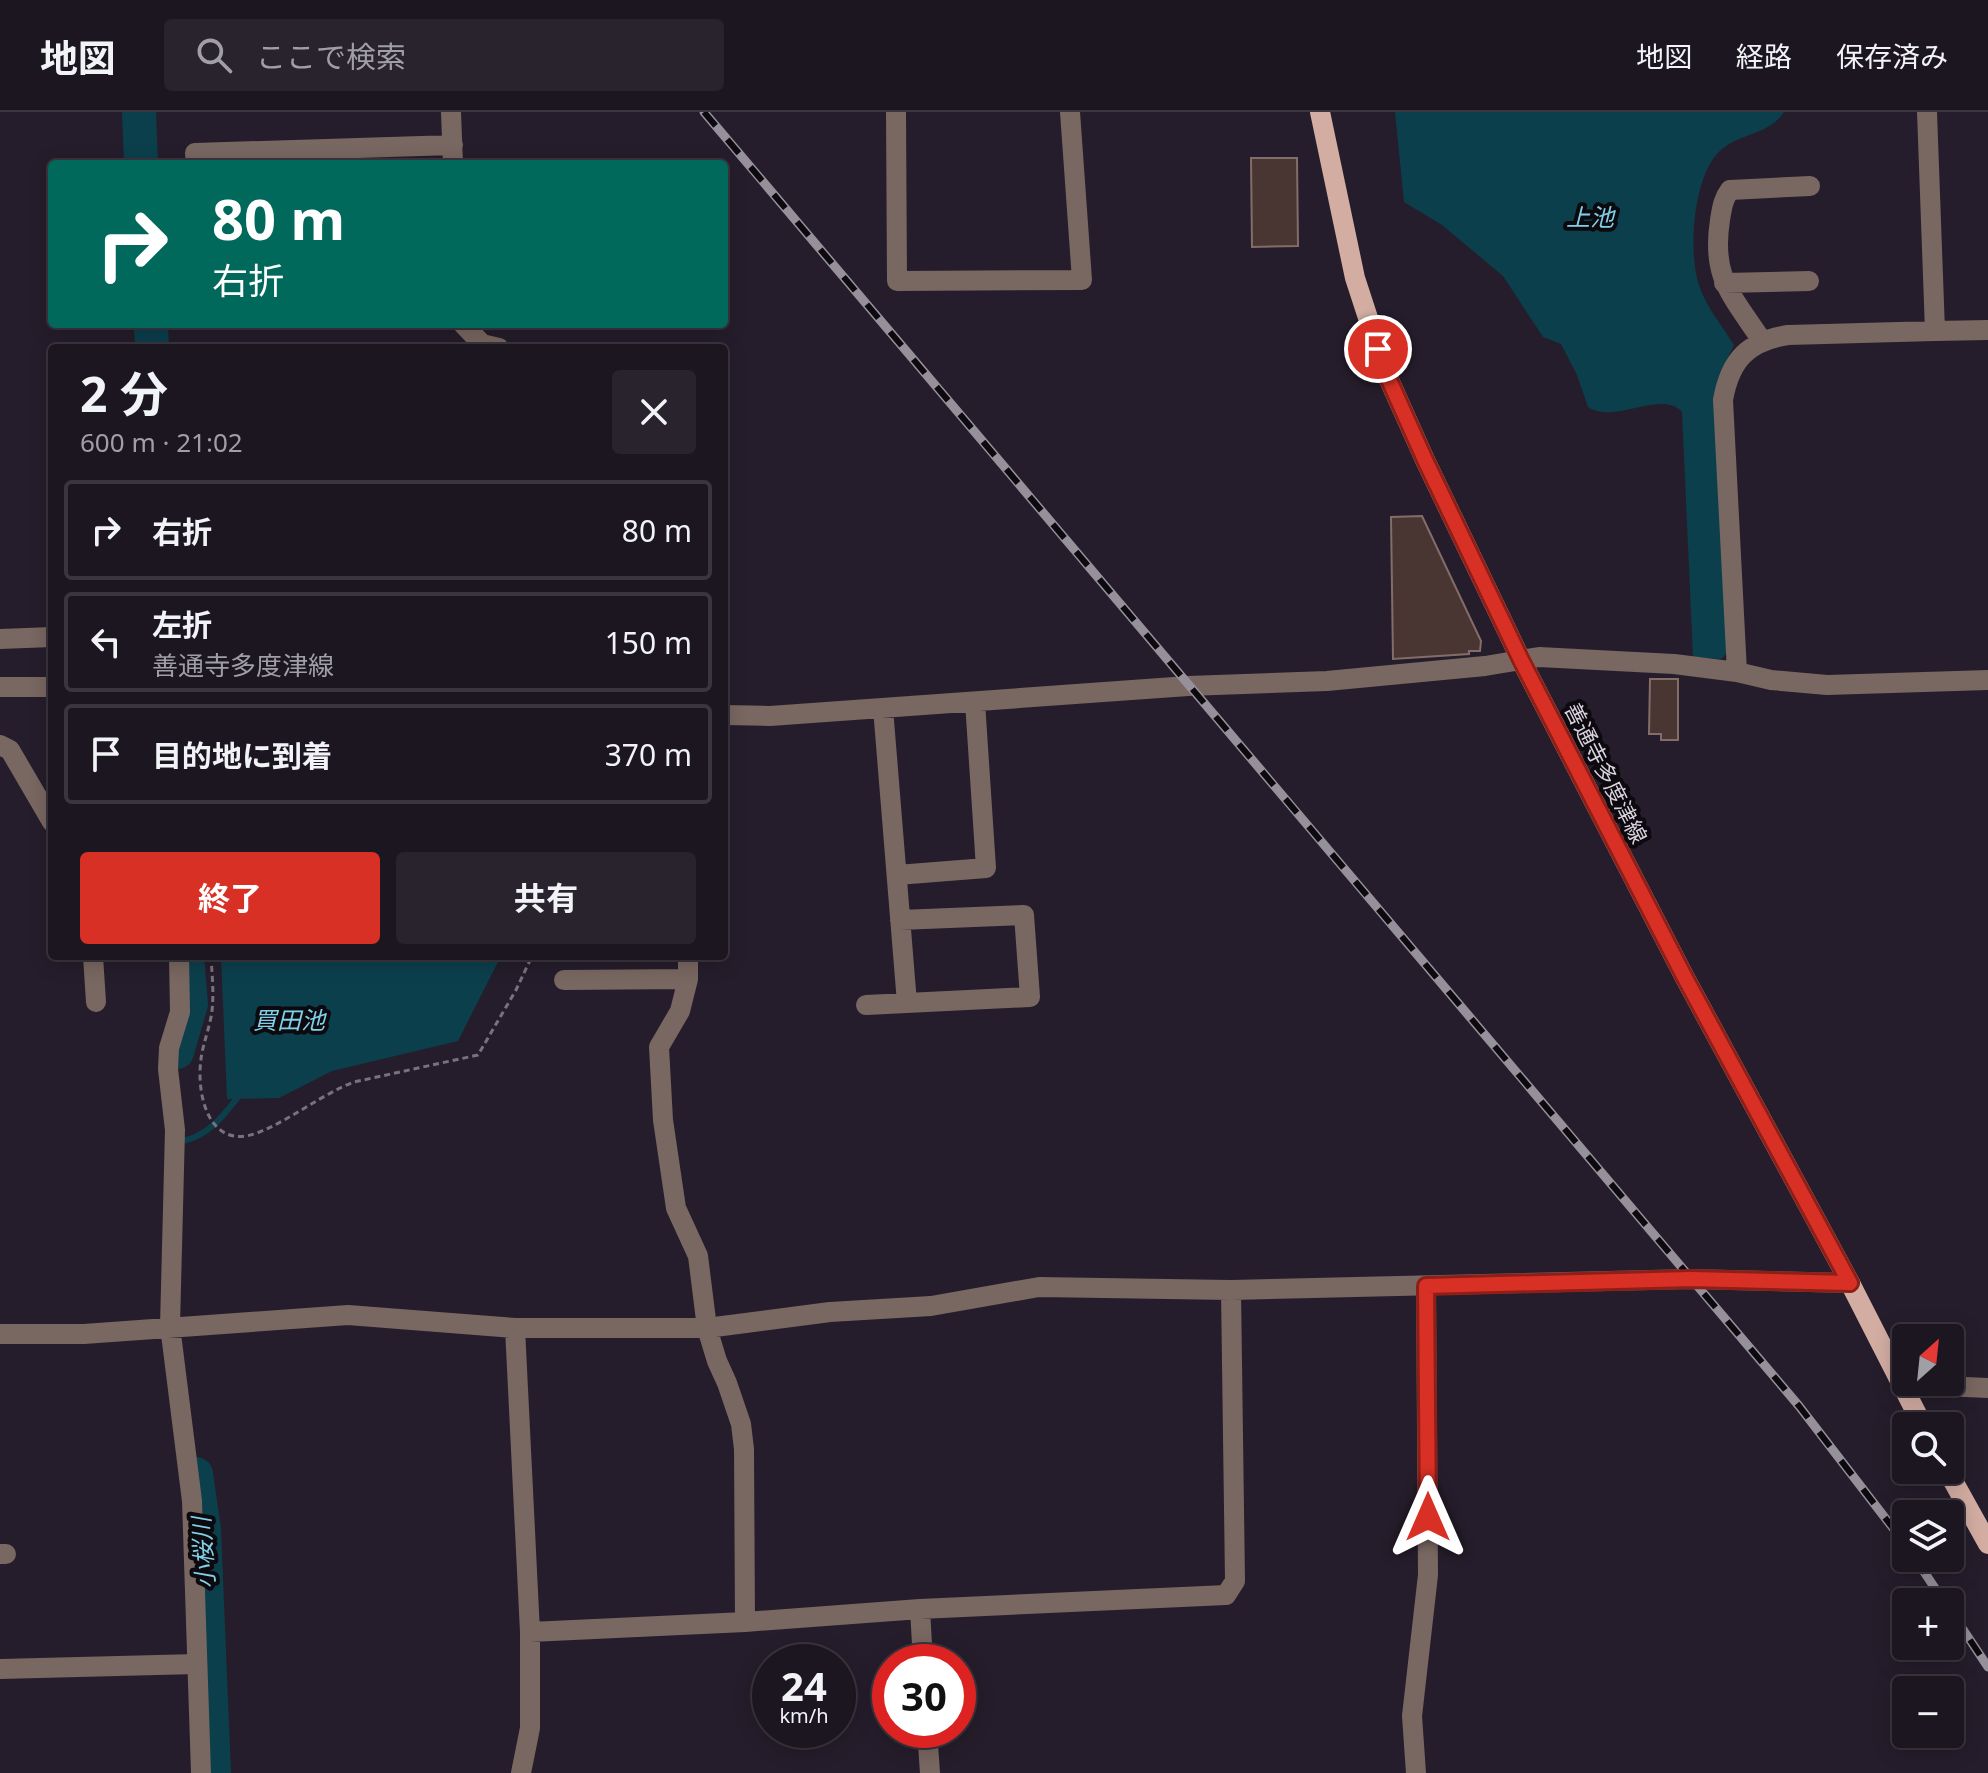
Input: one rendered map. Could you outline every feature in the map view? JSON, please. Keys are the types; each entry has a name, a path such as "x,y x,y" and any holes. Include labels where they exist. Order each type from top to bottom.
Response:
{"main road":[{"name":"善通寺多度津線","path":"1320,112 1355,278 1386,373 1425,460 1521,660 1892,1368"},
{"path":"1955,1484 1988,1544"}],"street":[{"path":"196,160 195,153 280,157 453,154 451,112"},
{"path":"896,112 897,281 1082,280 1070,112"},
{"path":"1927,112 1935,331"},
{"path":"1762,341 1719,271 1718,235 1724,198 1730,190 1810,186"},
{"path":"1724,283 1809,281"},
{"path":"467,328 482,344"},
{"path":"1737,672 1723,400 1726,383 1746,350 1762,341 1788,335 1988,330"},
{"path":"0,639 48,637"},
{"path":"728,715 770,716 1188,686 1327,681 1485,666 1539,657 1674,664 1771,680 1827,685 1988,680"},
{"path":"0,687 48,687"},
{"path":"897,875 986,868 975,702"},
{"path":"883,708 907,1003"},
{"path":"0,745 10,750 48,813"},
{"path":"866,1005 1030,997 1024,915 900,920"},
{"path":"93,960 96,1002"},
{"path":"179,960 180,1012 169,1048 168,1069 175,1130 170,1326 192,1501 201,1773"},
{"path":"688,960 688,979 680,1011 659,1047 663,1120 676,1208 698,1256 707,1328 741,1424 744,1449 745,1622"},
{"path":"564,980 610,989 688,979"},
{"path":"0,1334 84,1334 348,1315 515,1328 707,1328 830,1312 931,1306 1039,1287 1231,1290 1691,1279 1850,1283"},
{"path":"1416,1773 1412,1716 1428,1575 1426,1286"},
{"path":"530,1632 1226,1595 1235,1581 1231,1290"},
{"path":"515,1328 530,1632 530,1728 521,1773"},
{"path":"1964,1387 1988,1388"},
{"path":"920,1609 922,1644"},
{"path":"0,1669 197,1664"},
{"path":"928,1748 930,1773"}],"path":[{"path":"211,960 212,1010 201,1061 202,1084 209,1121 219,1130 236,1137 257,1133 354,1082 478,1055 530,960"}],"water":[{"name":"上池","path":"1395,112 1784,112 1771,125 1730,143 1712,160 1704,176 1695,214 1694,255 1700,288 1734,345 1718,378 1714,405 1729,651 1721,659 1693,657 1682,412 1663,404 1611,412 1588,407 1577,375 1561,344 1543,337 1503,276 1442,225 1404,202"},
{"name":"買田池","path":"221,960 499,960 458,1041 332,1071 279,1098 227,1099"}],"building":[{"path":"1251,158 1297,158 1298,246 1252,247"},
{"path":"1422,516 1481,641 1480,651 1393,659 1391,517"},
{"path":"1650,679 1678,679 1678,740 1661,740 1661,734 1649,734"}],"waterway":[{"path":"139,112 141,160"},
{"path":"151,328 152,344"},
{"name":"小桜川","path":"177,1052 191,1004 187,960"},
{"path":"183,1141 202,1134 242,1092"},
{"name":"小桜川","path":"196,1474 204,1530 214,1773"}],"railway":[{"path":"704,112 1799,1406 1892,1527"},
{"path":"1924,1572 1935,1588"},
{"path":"1964,1631 1988,1667"}],"route":[{"path":"1378,349 1425,460 1521,660 1684,976 1850,1283 1691,1279 1426,1286 1428,1517"}]}
